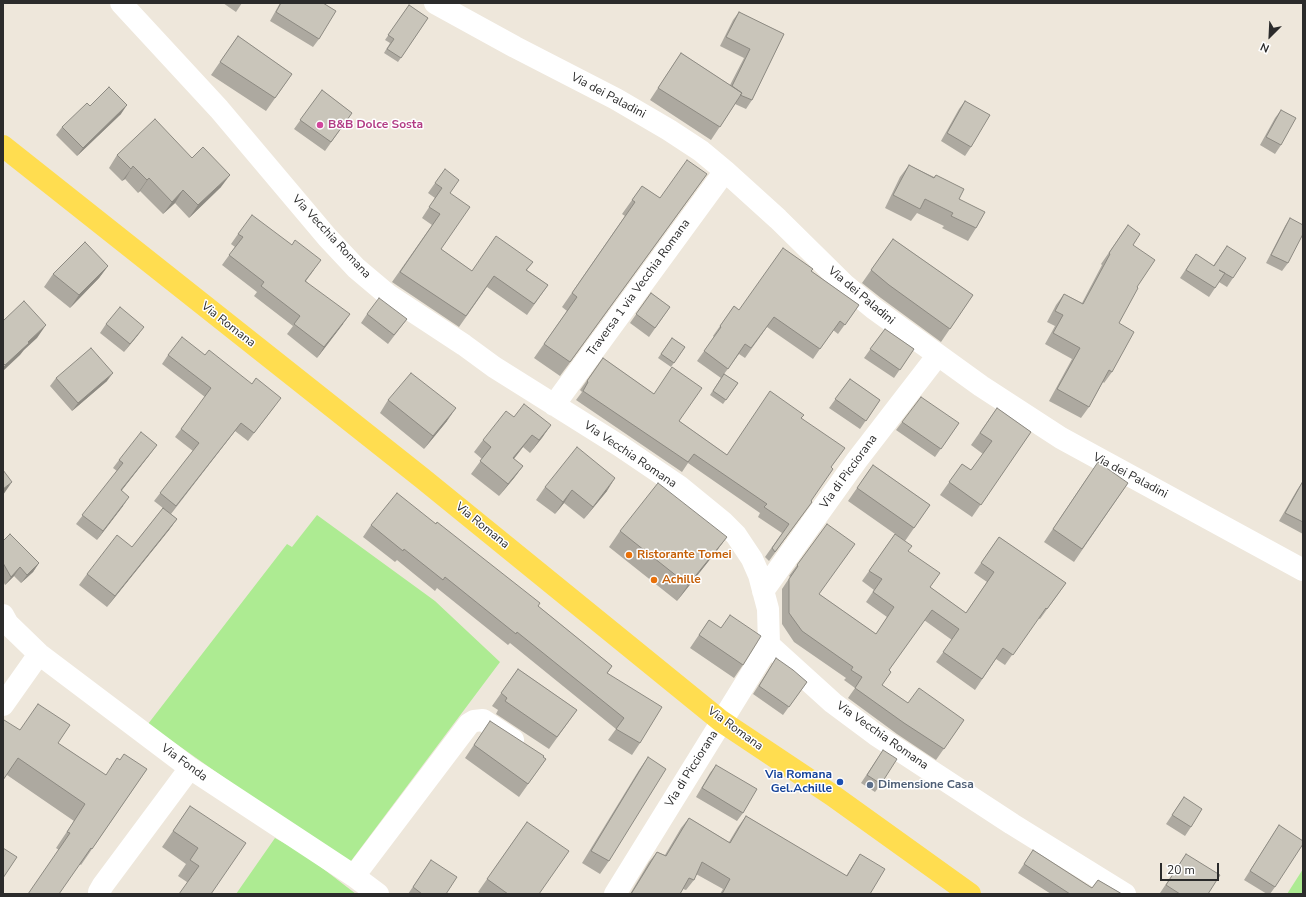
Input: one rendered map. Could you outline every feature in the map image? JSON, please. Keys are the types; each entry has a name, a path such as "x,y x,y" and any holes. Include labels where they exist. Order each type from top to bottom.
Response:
{"main road":[{"name":"Via Romana","path":"3,146 422,478 722,721 832,796 970,894"}],"street":[{"name":"Via Vecchia Romana","path":"121,3 219,109 356,268 388,295 464,345 494,367 620,446 679,486 723,522 736,535 752,559 759,575 768,609 769,645 833,703 876,735 1012,824 1125,894"},
{"name":"Via dei Paladini","path":"435,3 515,47 623,103 682,138 724,171 783,224 845,285 873,308 981,386 1060,438 1303,570"},
{"name":"Traversa 1 via Vecchia Romana","path":"554,405 724,171"},
{"name":"Via di Picciorana","path":"763,591 857,460 938,355"},
{"name":"Via Fonda","path":"5,623 39,654 190,768 354,876 378,894"},
{"name":"Via di Picciorana","path":"615,894 769,645"},
{"path":"3,705 39,654"},
{"path":"354,876 469,724 474,721 483,720 527,749"},
{"path":"99,894 103,885 190,768"}],"green space":[{"path":"317,515 435,601 500,662 348,865 148,724 287,544 292,547"},
{"path":"275,838 304,854 356,894 236,894"},
{"path":"1303,869 1303,894 1287,894"}],"building":[{"path":"281,3 323,3 336,11 319,39 276,12"},
{"path":"409,5 428,18 401,58 387,49 394,39 388,35"},
{"path":"739,12 784,34 752,100 740,95 742,93 732,86 750,49 726,37"},
{"path":"238,36 292,74 275,98 220,62"},
{"path":"681,53 742,93 720,127 658,88"},
{"path":"109,87 127,105 83,148 62,127 87,103 90,106"},
{"name":"B&B Dolce Sosta","path":"322,90 352,113 331,142 300,120"},
{"path":"965,101 990,115 971,147 947,133"},
{"path":"1281,110 1296,118 1281,145 1266,137"},
{"path":"155,119 192,158 203,147 230,175 198,205 183,190 172,202 149,178 147,180 133,166 131,169 117,155"},
{"path":"687,160 707,174 570,362 544,344 577,297 572,293 635,202 632,200 642,186 660,198"},
{"path":"909,165 934,178 936,175 964,189 959,199 985,212 976,228 951,216 953,213 925,199 920,209 893,195"},
{"path":"445,169 459,180 450,193 470,207 441,249 472,271 496,236 533,262 526,270 548,285 534,304 494,276 466,316 400,272 440,214 429,207 442,188 435,183"},
{"path":"252,215 292,245 295,240 321,260 305,281 350,314 324,347 294,324 300,316 261,286 264,282 229,255 243,237 238,234"},
{"path":"1290,218 1303,225 1303,234 1288,263 1271,255"},
{"path":"1128,225 1140,234 1133,245 1155,260 1137,287 1138,288 1119,323 1134,332 1112,372 1109,370 1089,407 1057,389 1080,348 1053,333 1063,315 1055,311 1064,294 1083,304 1110,254 1109,253"},
{"path":"893,239 973,295 950,329 889,285 871,270"},
{"path":"85,242 108,266 79,295 53,274"},
{"path":"1227,246 1246,258 1233,278 1225,273 1215,288 1186,270 1196,254 1214,266"},
{"path":"783,248 813,269 811,271 859,305 845,325 840,321 820,349 774,317 751,348 745,344 728,369 704,351 734,306 739,310"},
{"path":"651,293 670,307 655,328 636,314"},
{"path":"379,298 407,319 394,335 367,314"},
{"path":"24,301 46,325 5,365 3,363 3,321"},
{"path":"120,307 144,327 130,344 106,324"},
{"path":"885,329 914,349 900,370 870,349"},
{"path":"182,337 205,355 209,350 252,384 256,378 281,398 254,433 241,423 176,506 160,493 199,443 181,429 211,388 168,355"},
{"path":"672,338 685,347 674,363 661,354"},
{"path":"91,348 113,373 78,403 56,378"},
{"path":"603,358 654,394 672,367 702,388 679,421 727,455 770,391 804,415 801,418 845,448 831,467 833,469 811,501 812,502 775,552 772,548 789,524 764,507 767,504 694,454 688,462 583,391 588,382 587,381"},
{"path":"411,373 456,408 433,436 388,400"},
{"path":"724,374 738,383 726,400 713,391"},
{"path":"850,379 880,400 866,421 835,399"},
{"path":"921,397 959,423 941,449 902,422"},
{"path":"524,404 551,425 539,440 532,435 513,458 523,466 508,484 480,461 491,447 483,440 506,411 514,417"},
{"path":"997,408 1031,432 981,505 949,482 962,464 971,470 992,441 980,433"},
{"path":"141,432 157,445 121,490 129,497 103,531 82,515 123,463 119,460"},
{"path":"577,447 615,478 593,507 572,490 563,502 545,487"},
{"path":"1098,462 1128,483 1082,549 1053,529"},
{"path":"873,465 930,505 914,528 857,488"},
{"path":"3,470 12,482 3,489"},
{"path":"1303,481 1303,522 1285,513"},
{"path":"658,483 727,537 688,585 620,531"},
{"path":"397,493 436,524 437,522 540,603 538,606 612,666 607,673 662,707 640,743 616,729 624,718 517,632 516,634 445,577 443,580 404,549 403,551 371,525"},
{"path":"163,508 177,519 115,596 87,574 117,535 132,547"},
{"path":"827,524 855,544 819,594 876,634 894,607 873,592 882,579 869,571 895,534 912,546 908,551 940,573 930,587 966,613 994,572 981,563 999,537 1066,583 1047,609 1046,608 1013,655 1003,648 982,679 943,652 959,629 932,610 889,670 891,672 882,685 908,703 919,688 964,720 944,749 855,688 862,677 851,670 853,667 802,631 789,613 789,579 798,566 797,565"},
{"path":"10,534 39,563 27,575 20,567 11,577 3,563 3,541"},
{"path":"730,615 761,636 743,665 699,635 709,620 721,628"},
{"path":"776,658 807,682 789,707 759,686"},
{"path":"518,669 577,710 557,737 505,701 507,698 501,693"},
{"path":"38,704 70,725 58,743 106,775 117,758 120,760 124,754 147,769 59,894 28,894 70,833 67,832 85,804 18,758 3,780 3,721 4,720 20,730"},
{"path":"490,721 544,756 543,757 546,759 528,784 474,745"},
{"path":"883,750 897,759 881,784 867,775"},
{"path":"648,757 666,769 609,861 591,851"},
{"path":"716,765 757,789 743,813 702,788"},
{"path":"1184,797 1202,809 1191,827 1172,815"},
{"path":"190,806 246,843 211,894 179,894 199,866 190,860 198,848 173,831"},
{"path":"746,816 847,876 860,854 885,869 870,894 722,894 730,879 702,862 694,880 689,878 680,894 631,894 657,852 666,856 689,818 730,843"},
{"path":"527,822 569,851 539,894 508,894 487,879"},
{"path":"1279,825 1303,841 1303,844 1275,887 1250,871"},
{"path":"3,848 17,857 3,878"},
{"path":"1033,850 1092,888 1098,880 1122,894 1070,894 1024,864"},
{"path":"1186,854 1220,875 1208,894 1180,894 1166,885"},
{"path":"431,860 457,877 446,894 422,894 413,887"}],"place":[{"name":"B&B Dolce Sosta","path":"320,125"},
{"name":"Ristorante Tomei","path":"629,555"},
{"name":"Achille","path":"654,580"},
{"name":"Via Romana Gel.Achille","path":"840,782"},
{"name":"Dimensione Casa","path":"870,785"}]}
